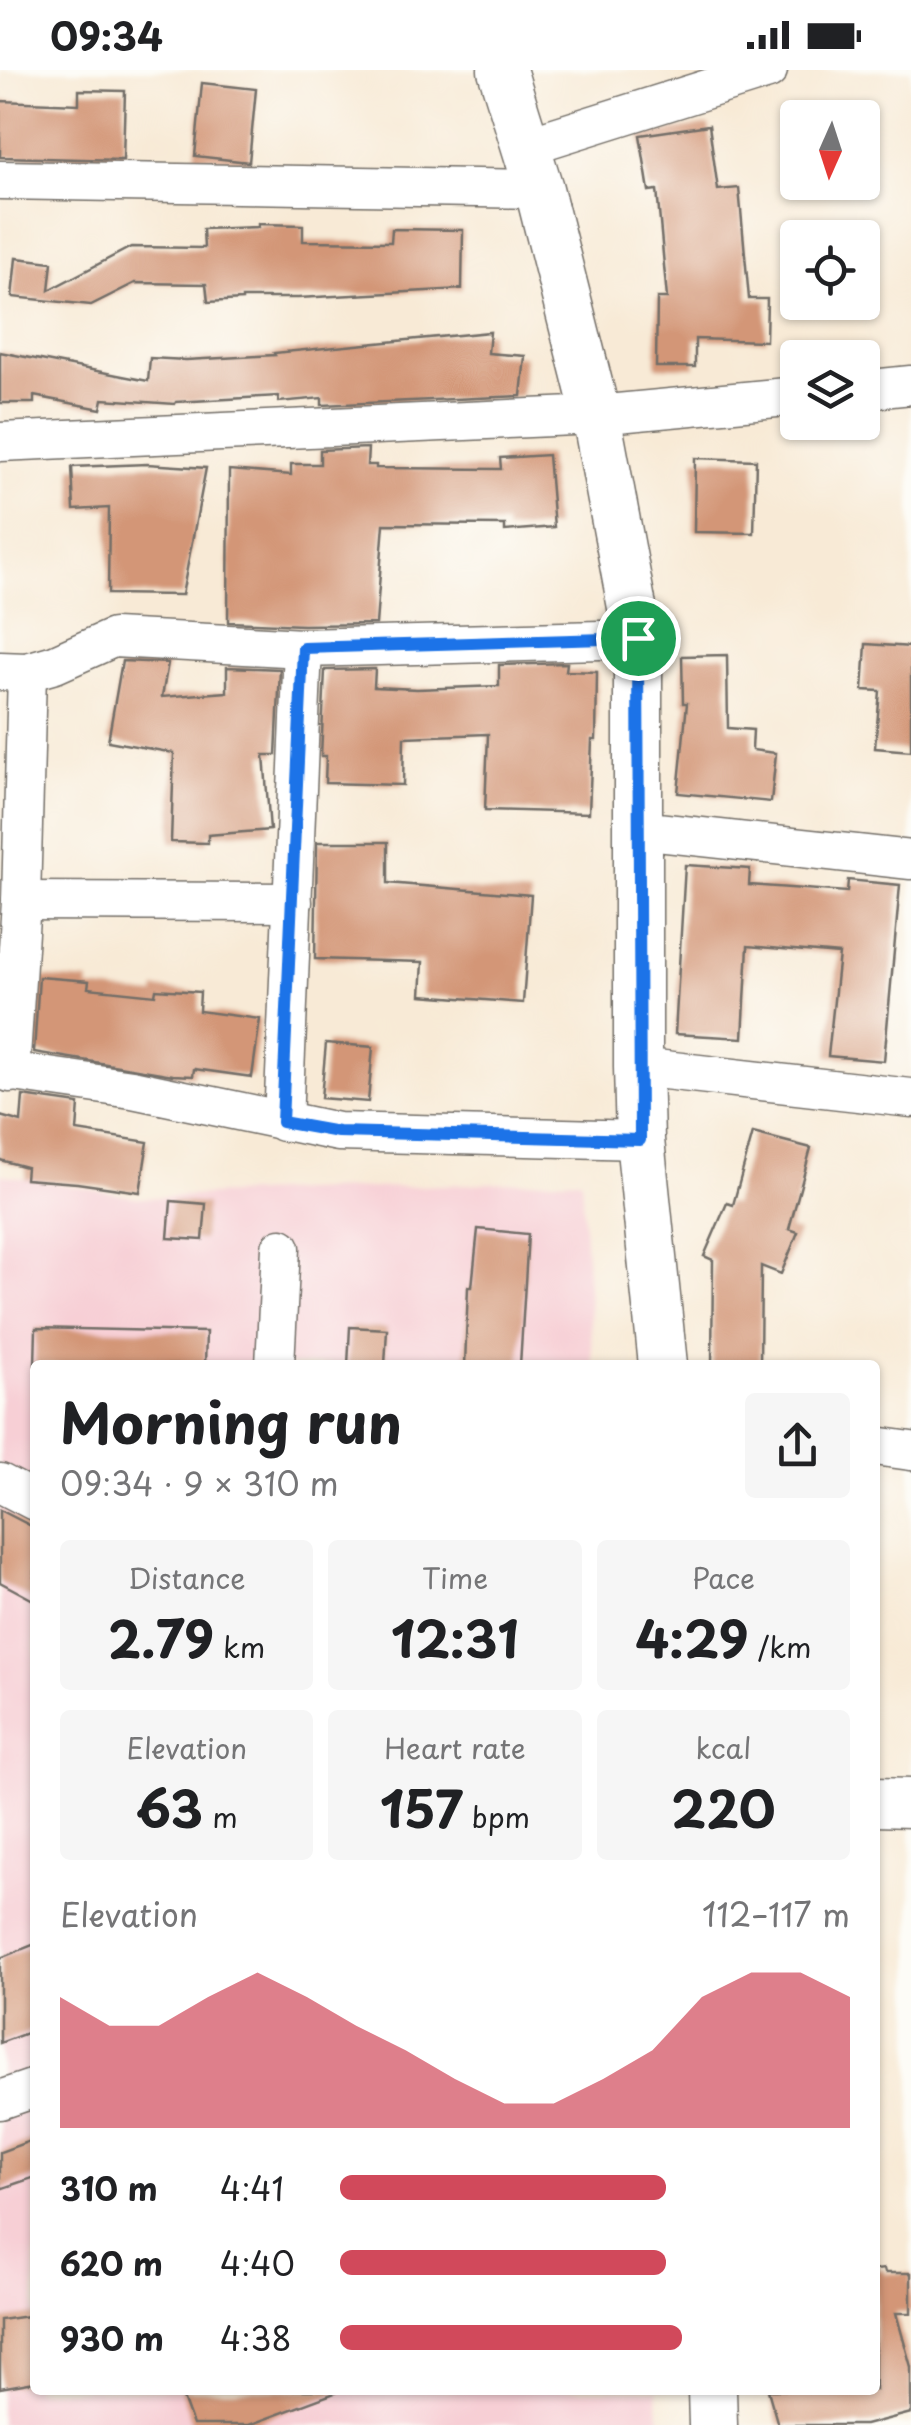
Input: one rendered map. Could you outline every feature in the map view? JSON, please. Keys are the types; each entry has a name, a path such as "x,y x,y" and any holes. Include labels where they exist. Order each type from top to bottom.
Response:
{"street":[{"path":"502,70 533,168 596,414 638,638 640,1140 662,1360"},
{"path":"0,180 533,168 768,70"},
{"path":"880,388 911,385"},
{"path":"0,442 596,414 780,398"},
{"path":"638,638 303,648 113,638 55,664 14,672 21,901 5,1072 132,1089 338,1132 640,1140"},
{"path":"282,1122 303,648"},
{"path":"639,830 911,860"},
{"path":"21,901 293,902"},
{"path":"638,1067 911,1098"},
{"path":"275,1360 281,1248"},
{"path":"880,1447 911,1450"},
{"path":"0,1482 30,1497"},
{"path":"880,1802 911,1804"},
{"path":"0,2100 30,2090"},
{"path":"712,2395 713,2425"}],"shaded area":[{"path":"0,1174 140,1198 581,1179 593,1360 30,1360 30,2395 657,2395 660,2425 0,2425"}],"building":[{"path":"202,83 256,89 249,162 195,156"},
{"path":"79,90 125,91 123,160 0,157 0,101 79,104"},
{"path":"709,125 718,190 739,188 749,299 767,299 766,341 695,339 695,367 656,367 657,298 667,298 657,190 649,191 640,135"},
{"path":"303,225 303,241 391,242 392,229 463,230 462,289 208,302 206,284 135,283 91,305 12,297 16,258 52,262 49,290 131,247 204,248 203,229"},
{"path":"490,332 488,353 525,356 521,396 322,405 322,398 279,402 278,396 175,404 103,399 101,409 34,396 34,403 0,403 0,352 148,381 150,358 275,355"},
{"path":"368,448 367,465 376,468 501,469 500,458 548,455 554,527 505,531 505,525 384,524 376,624 228,622 229,470 291,475 291,464 320,464 320,450"},
{"path":"695,458 756,460 754,533 694,532"},
{"path":"147,464 206,468 182,595 108,594 109,508 74,510 72,467"},
{"path":"866,644 911,647 911,751 875,748 880,691 863,690"},
{"path":"727,655 728,728 753,730 752,750 776,753 771,802 678,793 687,703 683,703 682,656"},
{"path":"122,661 168,663 162,697 227,692 227,667 280,669 276,755 264,755 270,830 208,835 208,843 171,842 174,753 108,741"},
{"path":"567,663 566,671 597,672 589,813 485,810 488,734 404,737 403,785 325,783 326,756 321,756 325,670 375,669 374,687 417,689 499,686 499,665"},
{"path":"317,842 388,842 388,883 531,895 523,1003 421,995 423,962 315,959"},
{"path":"685,865 750,869 749,885 847,892 848,880 900,885 884,1061 828,1056 839,954 748,946 743,1038 675,1034"},
{"path":"39,977 89,981 88,988 155,995 156,989 200,992 199,1011 260,1019 252,1077 194,1069 193,1076 173,1075 34,1052"},
{"path":"326,1043 373,1047 368,1102 321,1098"},
{"path":"23,1096 79,1104 77,1131 148,1142 140,1192 25,1179 26,1167 0,1160 0,1116 21,1122"},
{"path":"753,1133 811,1148 789,1229 798,1232 781,1274 761,1266 760,1360 712,1360 713,1260 704,1256 727,1203 733,1205"},
{"path":"171,1201 206,1204 203,1240 168,1238"},
{"path":"478,1229 528,1234 520,1360 465,1360 468,1287 472,1287"},
{"path":"350,1327 387,1329 385,1360 348,1360"},
{"path":"36,1328 206,1332 205,1360 35,1360"},
{"path":"0,1510 30,1525 30,1598 0,1582"},
{"path":"30,1946 30,2032 0,2043 0,1958"},
{"path":"30,2141 30,2179 0,2189 0,2152"},
{"path":"880,2269 911,2273 911,2313 896,2313 911,2367 911,2413 865,2425 778,2425 769,2395 880,2395"},
{"path":"30,2316 30,2383 0,2388 0,2320"},
{"path":"182,2395 330,2395 249,2425 193,2425"}],"route":[{"path":"638,638 640,1140 338,1132 282,1122 303,648 638,638"}]}
